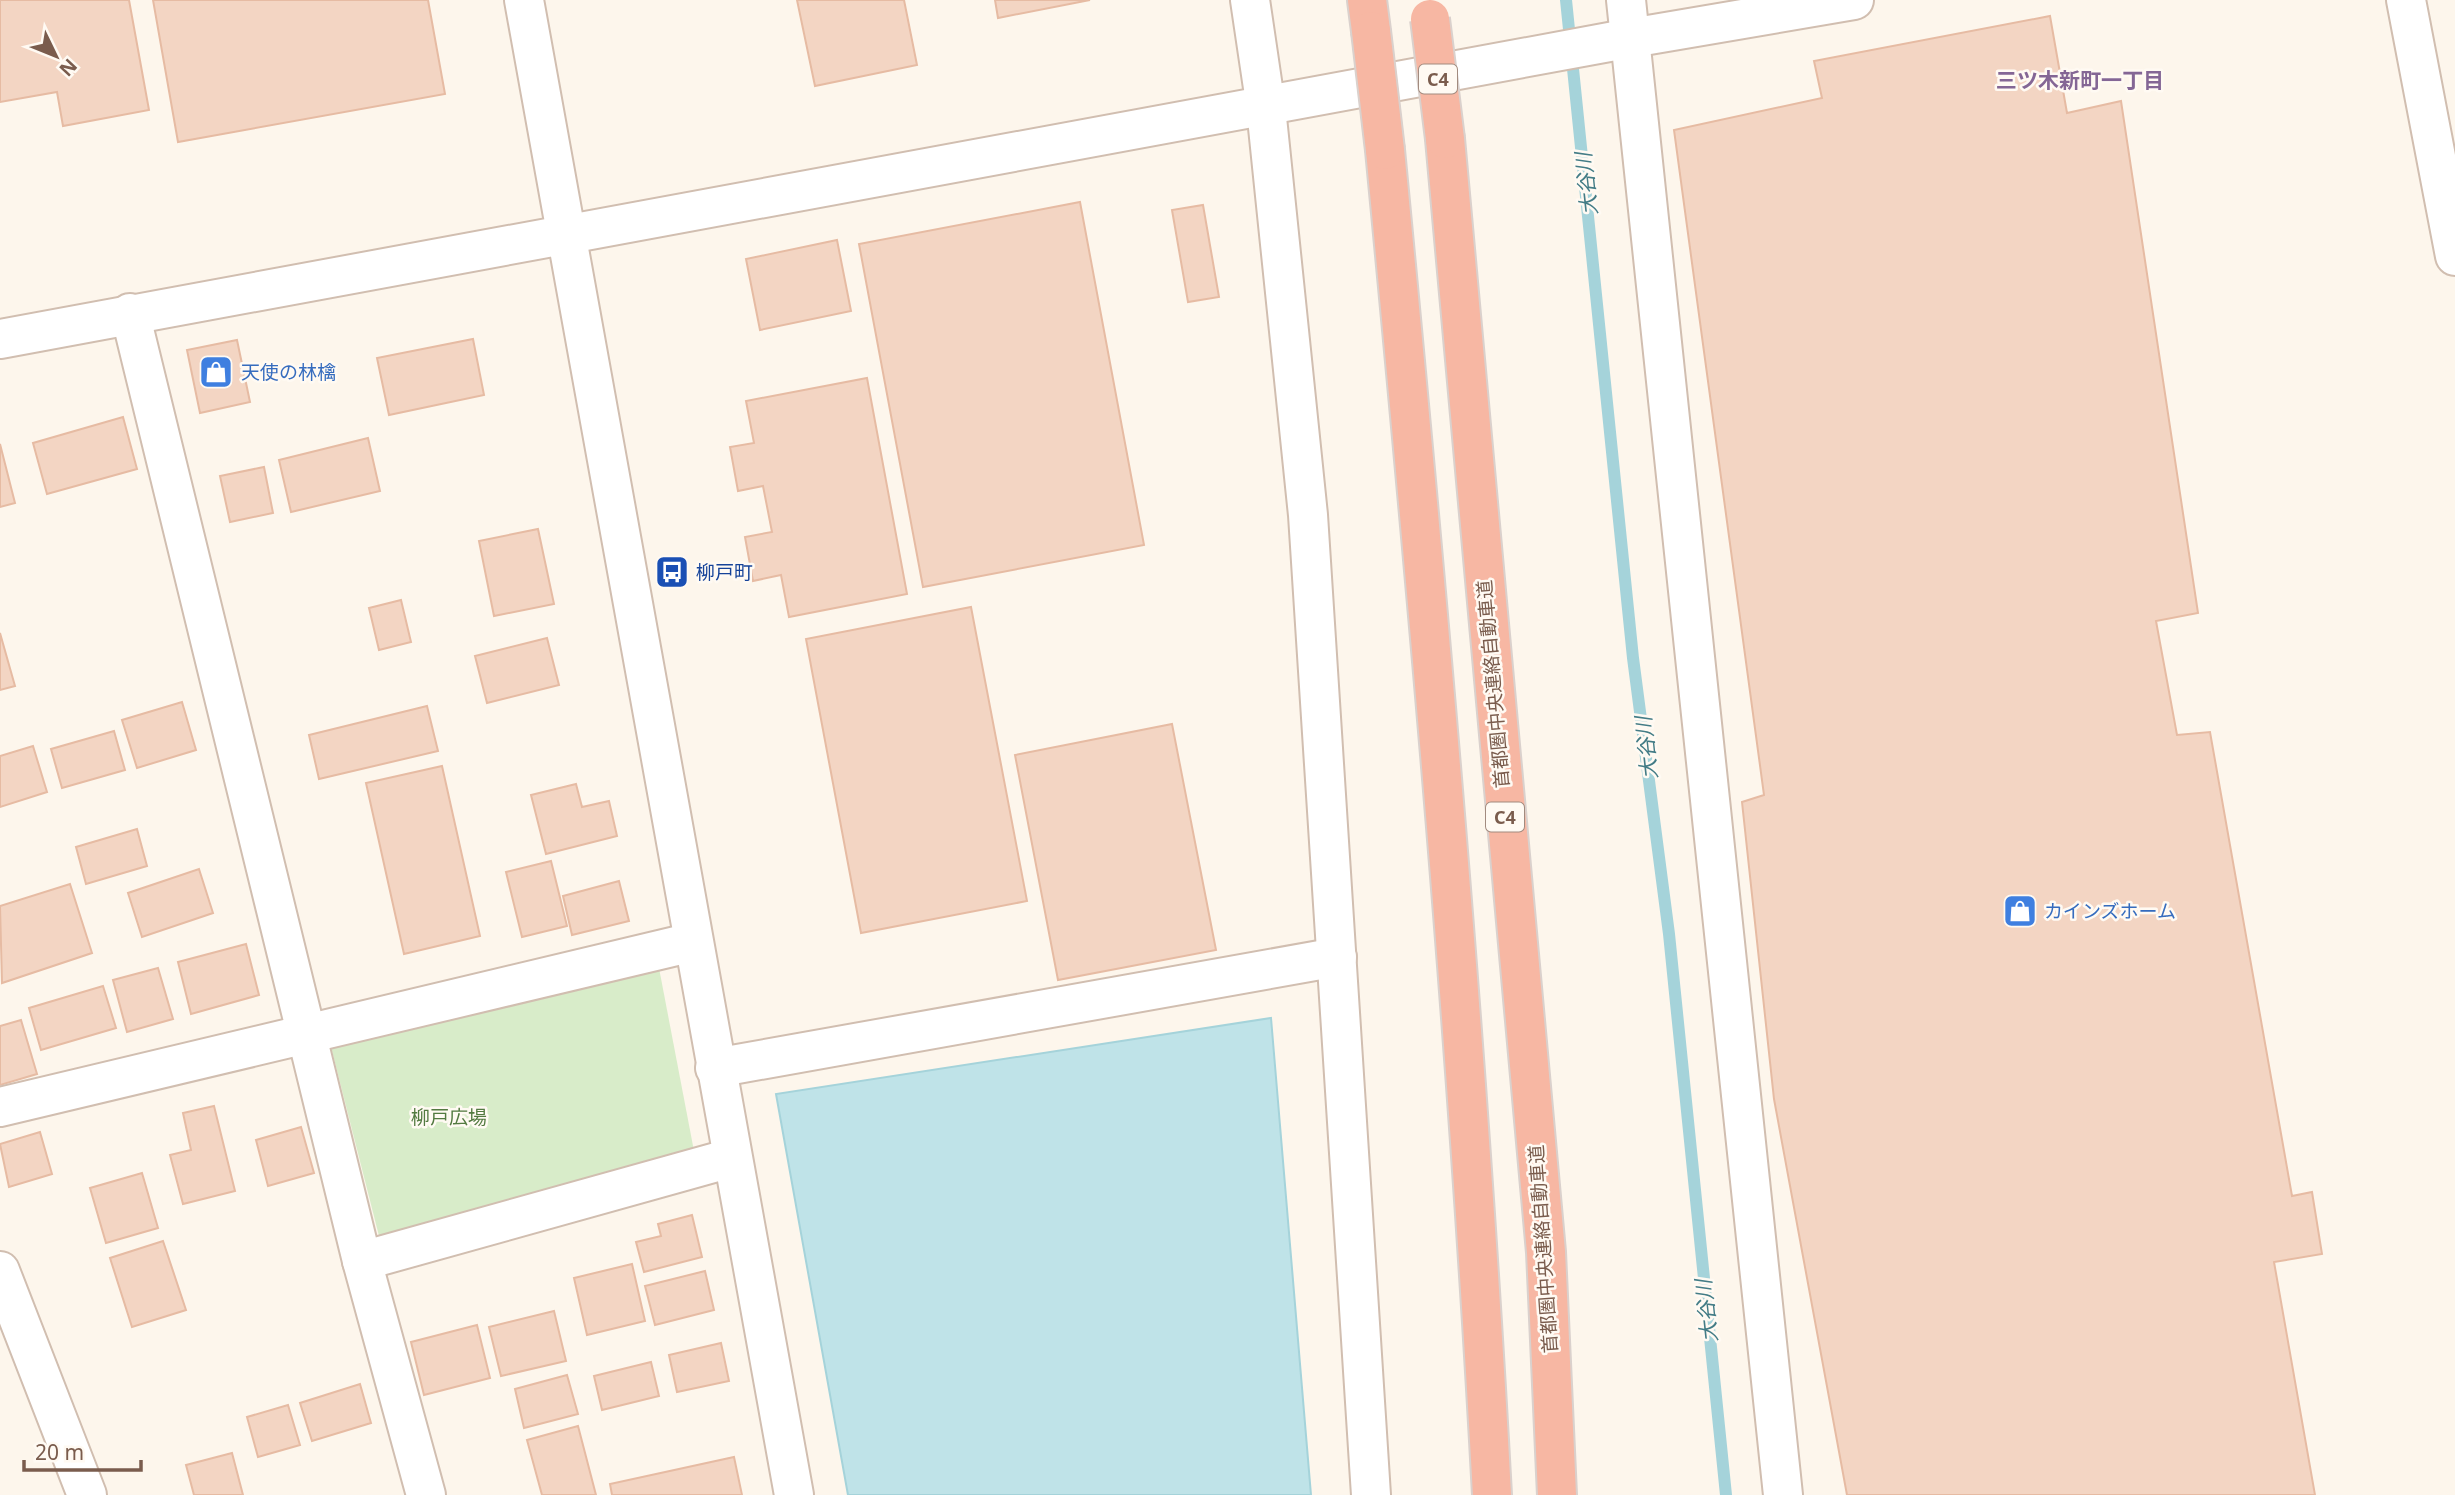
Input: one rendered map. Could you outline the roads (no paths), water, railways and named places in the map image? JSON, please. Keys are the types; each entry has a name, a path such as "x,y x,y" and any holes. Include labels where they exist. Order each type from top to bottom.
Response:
{"highway":[{"name":"首都圏中央連絡自動車道","path":"1429,10 1445,139 1546,1252 1557,1495"},
{"path":"1369,15 1385,150 1436,681 1479,1253 1492,1495"}],"street":[{"path":"524,0 569,235 731,1158 794,1495"},
{"path":"1250,0 1266,107 1308,515 1371,1495"},
{"path":"1626,0 1783,1495"},
{"path":"0,339 1631,38 1854,0"},
{"path":"2406,0 2455,256"},
{"path":"130,313 362,1261 426,1495"},
{"path":"0,1107 693,942"},
{"path":"715,1068 1337,957"},
{"path":"362,1261 731,1158"},
{"path":"0,1271 87,1495"}],"water":[{"path":"1271,1018 1311,1495 848,1495 776,1094"}],"waterway":[{"name":"大谷川","path":"1566,0 1633,658 1669,934 1726,1495"}],"place":[{"name":"天使の林檎","path":"216,372"},
{"name":"柳戸町","path":"672,572"},
{"name":"カインズホーム","path":"2020,911"}],"district":[{"name":"三ツ木新町一丁目","path":"2080,80"}],"park label":[{"name":"柳戸広場","path":"449,1117"}]}
